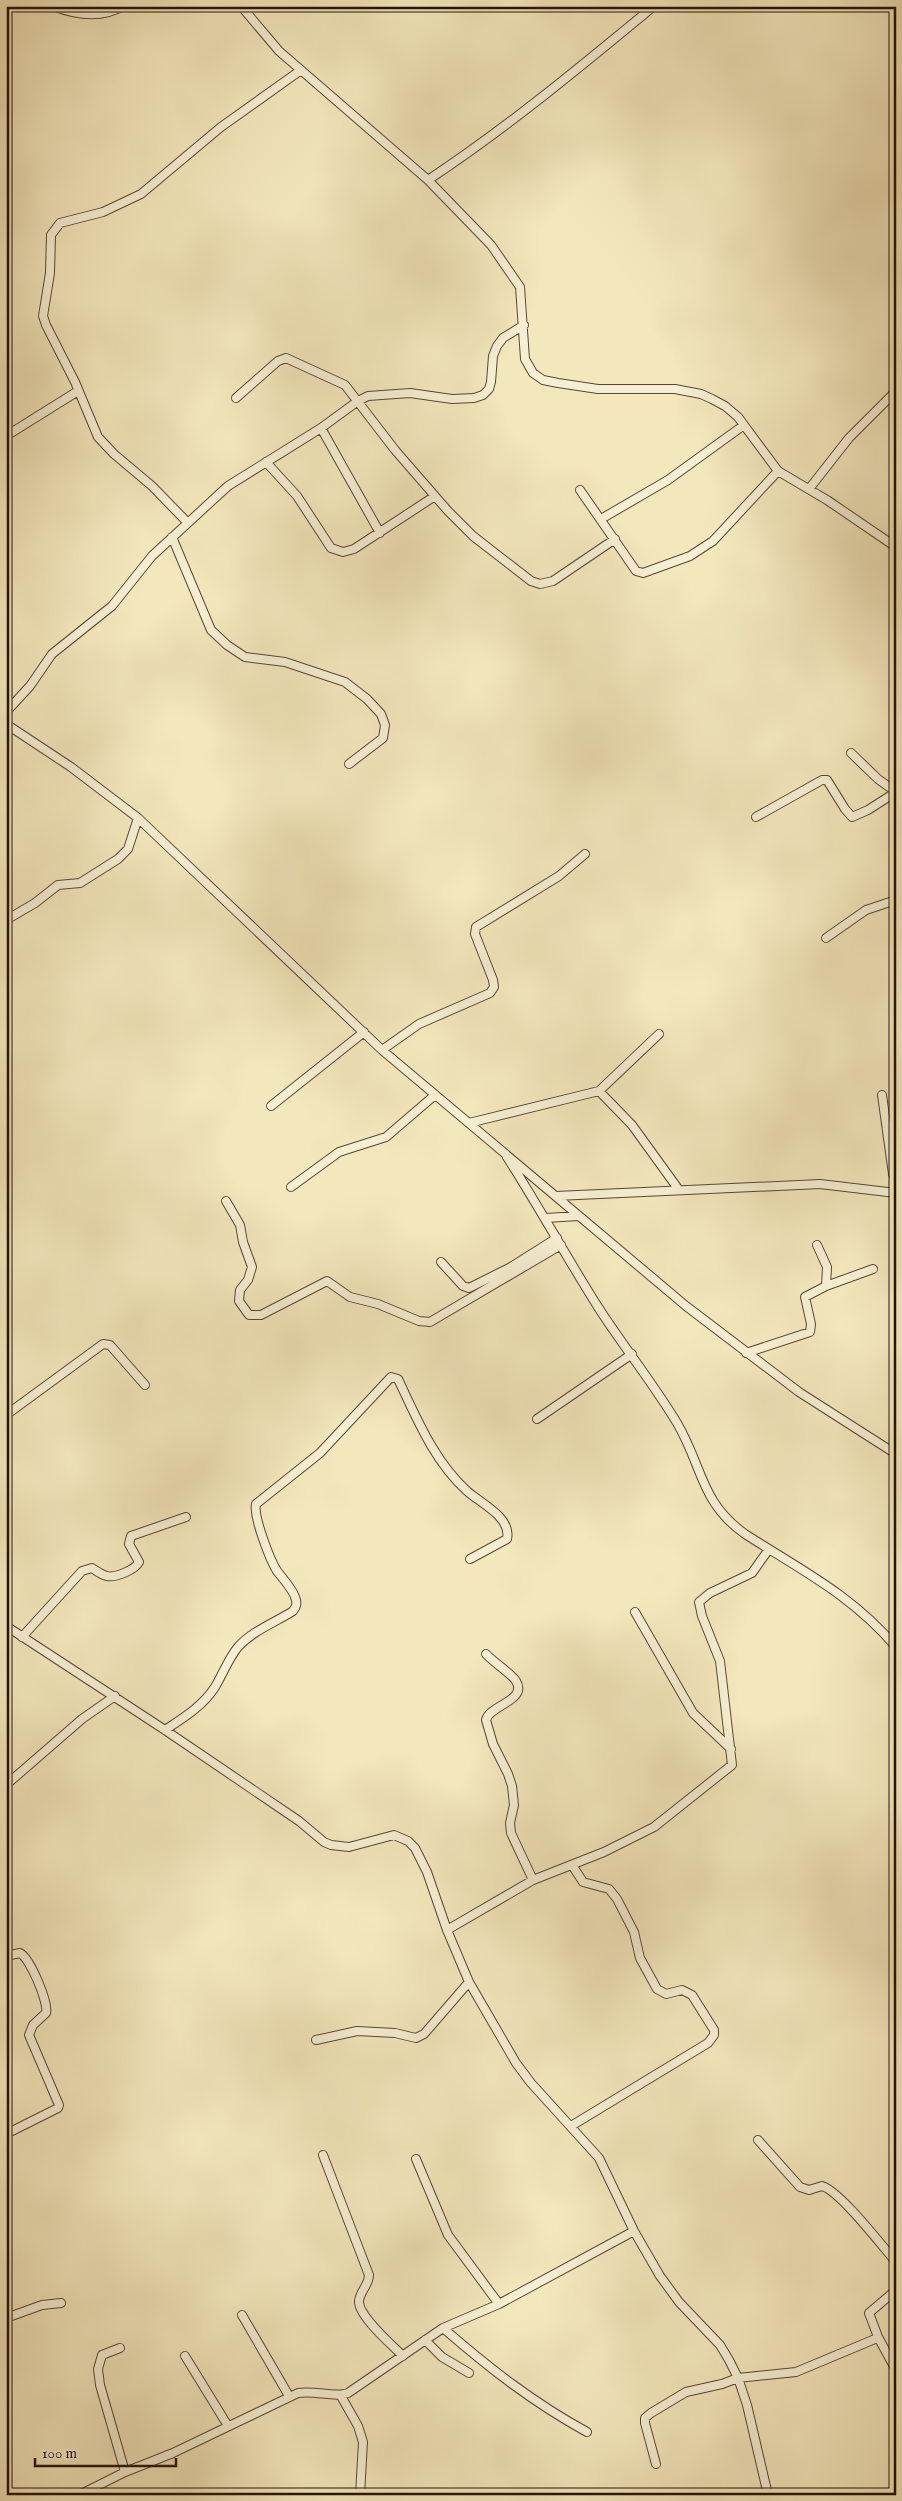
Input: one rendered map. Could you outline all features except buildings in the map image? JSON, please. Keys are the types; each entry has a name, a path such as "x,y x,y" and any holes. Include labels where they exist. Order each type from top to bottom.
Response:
{"street":[{"path":"53,6 74,13 108,14 123,6"},
{"path":"240,6 279,51 428,180 491,245 513,274 520,287 523,297 528,366 533,373 543,380 598,389 692,391 725,406 744,425 778,471 809,489 896,547"},
{"path":"428,180 489,139 544,97 653,7"},
{"path":"187,522 144,478 103,444 92,426 43,316 50,273 51,235 54,228 67,220 103,212 142,194 221,127 301,70"},
{"path":"6,712 30,686 52,654 112,606 152,556 228,486 321,428 358,401 387,394 410,393 452,399 474,398 483,395 489,389 491,382 493,356 497,346 504,338 524,325"},
{"path":"236,398 278,362 286,358 346,385 395,450 473,536 524,578 540,584 552,581 615,539"},
{"path":"6,436 78,391"},
{"path":"809,489 849,438 896,392"},
{"path":"601,519 668,480 744,425"},
{"path":"321,428 380,533"},
{"path":"266,462 297,496 331,548 343,552 354,549 435,496"},
{"path":"580,490 639,573 648,572 690,556 713,541 778,471"},
{"path":"172,537 208,625 227,645 245,657 284,662 344,682 367,699 380,714 385,725 383,738 349,764"},
{"path":"6,724 71,767 138,818 382,1050 502,1149 578,1216 746,1353 799,1392 896,1454"},
{"path":"756,817 822,780 827,780 852,817 868,810 896,792 878,779 851,753"},
{"path":"6,920 35,903 58,885 80,883 118,859 128,849 138,818"},
{"path":"382,1050 419,1024 490,992 494,984 475,934 476,927 559,876 585,854"},
{"path":"826,938 866,910 896,900"},
{"path":"271,1106 364,1032"},
{"path":"469,1123 599,1091 659,1034"},
{"path":"599,1091 632,1126 679,1190"},
{"path":"292,1187 339,1152 386,1138 435,1094"},
{"path":"882,1095 893,1174 896,1180"},
{"path":"502,1149 546,1218 599,1308 632,1354 687,1442 709,1496 716,1508 732,1525 841,1594 861,1610 896,1647"},
{"path":"556,1196 820,1184 896,1193"},
{"path":"226,1201 240,1226 243,1242 252,1267 248,1280 240,1290 239,1301 245,1312 255,1316 327,1280 350,1297 378,1304 420,1321 430,1322 559,1241"},
{"path":"546,1218 578,1216"},
{"path":"441,1262 463,1286 469,1288 559,1241"},
{"path":"817,1245 827,1266 826,1286"},
{"path":"746,1353 810,1332 811,1324 805,1297 826,1286 873,1270"},
{"path":"6,1415 103,1344 110,1346 145,1385"},
{"path":"537,1419 632,1354"},
{"path":"165,1730 188,1714 211,1692 232,1655 245,1640 293,1611 296,1606 296,1598 270,1557 256,1516 256,1504 320,1453 391,1377 398,1380 422,1431 452,1474 468,1492 497,1514 506,1527 507,1539 470,1559"},
{"path":"22,1637 82,1571 92,1568 104,1576 112,1576 135,1567 139,1562 129,1544 131,1536 186,1517"},
{"path":"447,1930 533,1880 638,1836 668,1817 728,1770 732,1765 731,1749 720,1661 702,1616 699,1602 710,1593 752,1573 769,1549"},
{"path":"635,1612 693,1713 731,1749"},
{"path":"6,1626 115,1696 331,1845 349,1847 394,1835 408,1841 421,1857 447,1930 469,1982 516,2063 531,2083 599,2158 634,2230 665,2283 679,2302 720,2345 738,2378 768,2495"},
{"path":"486,1654 499,1667 512,1676 518,1684 516,1695 490,1712 486,1720 493,1744 512,1786 514,1804 510,1833 533,1880"},
{"path":"6,1785 82,1719 115,1696"},
{"path":"571,2126 708,2043 714,2035 714,2030 692,1995 682,1990 666,1994 657,1989 640,1958 634,1932 617,1899 609,1889 583,1882 572,1865"},
{"path":"6,1956 15,1953 24,1955 46,2004 46,2013 33,2025 29,2035 60,2105 6,2134"},
{"path":"316,2040 357,2031 395,2033 411,2038 420,2037 469,1982"},
{"path":"758,2140 800,2187 809,2190 822,2186 830,2191 859,2219 896,2262"},
{"path":"323,2155 369,2276 369,2280 360,2296 360,2307 371,2322 403,2356"},
{"path":"416,2159 448,2235 499,2304"},
{"path":"79,2495 125,2472 173,2453 289,2396 310,2391 341,2396 443,2328 499,2304 634,2230"},
{"path":"896,2290 869,2313 878,2337 896,2370"},
{"path":"6,2318 37,2307 61,2303"},
{"path":"242,2315 289,2396"},
{"path":"443,2328 505,2381 550,2411 587,2432"},
{"path":"656,2464 646,2430 646,2418 686,2392 722,2384 738,2378 796,2372 878,2337"},
{"path":"425,2340 442,2357 469,2373"},
{"path":"120,2348 102,2355 98,2376 125,2472"},
{"path":"185,2356 228,2426"},
{"path":"341,2396 358,2426 363,2442 360,2495"}]}
